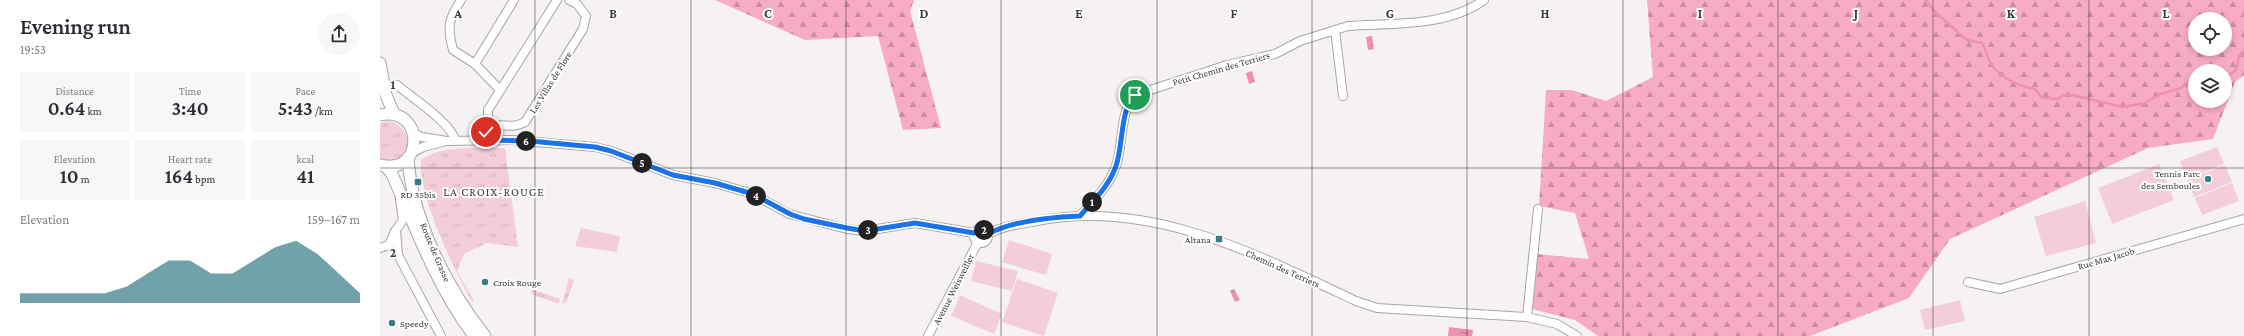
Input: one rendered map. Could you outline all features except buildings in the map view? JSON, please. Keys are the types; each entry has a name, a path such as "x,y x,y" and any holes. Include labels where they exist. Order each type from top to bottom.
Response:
{"main road":[{"path":"380,63 386,96 394,114"},
{"path":"380,115 394,114 403,118 410,124 414,133"},
{"name":"Route de Grasse","path":"414,133 415,143 410,156 410,177 426,231 443,273 465,310 485,336"},
{"path":"383,166 398,165 410,156"},
{"name":"Route de Grasse","path":"383,166 392,174 435,274 462,320 474,336"}],"street":[{"path":"461,0 449,20 449,33 453,50 475,64 500,90"},
{"path":"475,64 514,0"},
{"path":"484,140 488,125 488,110 557,0"},
{"name":"Les Villas de Flore","path":"488,125 502,124 511,127 525,122 583,29 586,16 577,4 569,0"},
{"name":"Petit Chemin des Terriers","path":"1080,216 1107,184 1114,171 1122,146 1127,106 1129,100 1135,95 1227,65 1275,54 1300,41 1348,26 1442,18 1460,13 1484,0"},
{"path":"1335,30 1343,96"},
{"path":"397,85 446,124 455,136 451,141 423,147 410,156"},
{"path":"414,133 422,137 451,141 530,141 595,147 611,151 673,175 715,183 753,194 790,214 804,219 865,231 915,223 974,233 981,229 988,234 986,240 978,242 974,237 974,233"},
{"path":"389,245 391,236 403,220 400,204 401,195"},
{"path":"1527,317 1538,209"},
{"name":"Chemin des Terriers","path":"988,234 998,228 1061,216 1117,216 1202,234 1273,262 1356,302 1377,308 1527,317 1557,324 1577,336"},
{"name":"Rue Max Jacob","path":"1968,282 2000,289 2244,219"},
{"path":"396,230 397,252"},
{"name":"Avenue Weisweiller","path":"928,336 978,242"},
{"path":"380,248 389,245"},
{"path":"389,245 397,252 441,336"}],"green space":[{"path":"715,0 914,0 910,11 941,128 903,130 878,36 805,40"},
{"path":"1647,0 2244,0 2244,75 2235,82 2232,90 2232,64 2188,64 2188,108 2225,108 2213,139 2148,148 1950,239 1909,298 1810,336 1598,336 1575,320 1532,309 1536,254 1589,259 1575,213 1539,206 1546,90 1572,90 1606,101 1653,77"},
{"path":"389,121 396,124 405,133 408,140 407,152 403,157 396,161 380,161 380,123"},
{"path":"2217,147 2224,164 2187,179 2180,161"},
{"path":"461,148 505,148 518,247 487,243 464,254 457,271 474,301 472,302 447,253 431,212 421,174 421,160 438,152"},
{"path":"2159,164 2174,200 2112,224 2098,188"},
{"path":"2225,165 2232,182 2194,197 2187,180"},
{"path":"2232,183 2239,201 2202,215 2195,198"},
{"path":"2085,201 2096,243 2046,256 2034,217"},
{"path":"581,228 620,236 617,252 575,246"},
{"path":"1009,240 1052,254 1046,275 1002,262"},
{"path":"976,261 1018,271 1012,291 971,281"},
{"path":"569,278 574,280 567,301 562,304"},
{"path":"1017,279 1058,293 1044,336 1002,322"},
{"path":"532,289 560,299 559,304 531,294"},
{"path":"960,295 1002,314 994,334 951,316"},
{"path":"1960,300 1965,321 1925,330 1920,310"}],"water":[{"path":"1372,36 1374,49 1368,50 1366,37"},
{"path":"1252,71 1255,82 1249,84 1246,73"},
{"path":"1234,289 1240,300 1235,302 1230,291"},
{"path":"1449,327 1473,330 1472,336 1448,336"}],"waterway":[{"path":"1926,0 1934,11 1967,40 1982,43 1989,61 1996,71 2017,84 2035,89 2042,98 2059,99 2063,95 2072,95 2123,107 2145,103 2160,94 2181,88 2188,82"},
{"path":"2232,73 2236,70 2239,56 2244,51"}],"place":[{"name":"Tennis Parc des Semboules","path":"2208,179"},
{"name":"RD 35bis","path":"418,182"},
{"name":"Altana","path":"1219,239"},
{"name":"Croix Rouge","path":"485,282"},
{"name":"Speedy","path":"392,323"}],"district":[{"name":"LA CROIX-ROUGE","path":"494,192"}],"route":[{"path":"486,132 484,140 530,141 595,147 611,151 673,175 715,183 753,194 790,214 804,219 847,228 865,231 915,223 930,224 974,233 979,229 983,229 988,234 998,228 1061,216 1080,216 1107,184 1114,171 1122,146 1127,106 1129,100 1135,95"}]}
